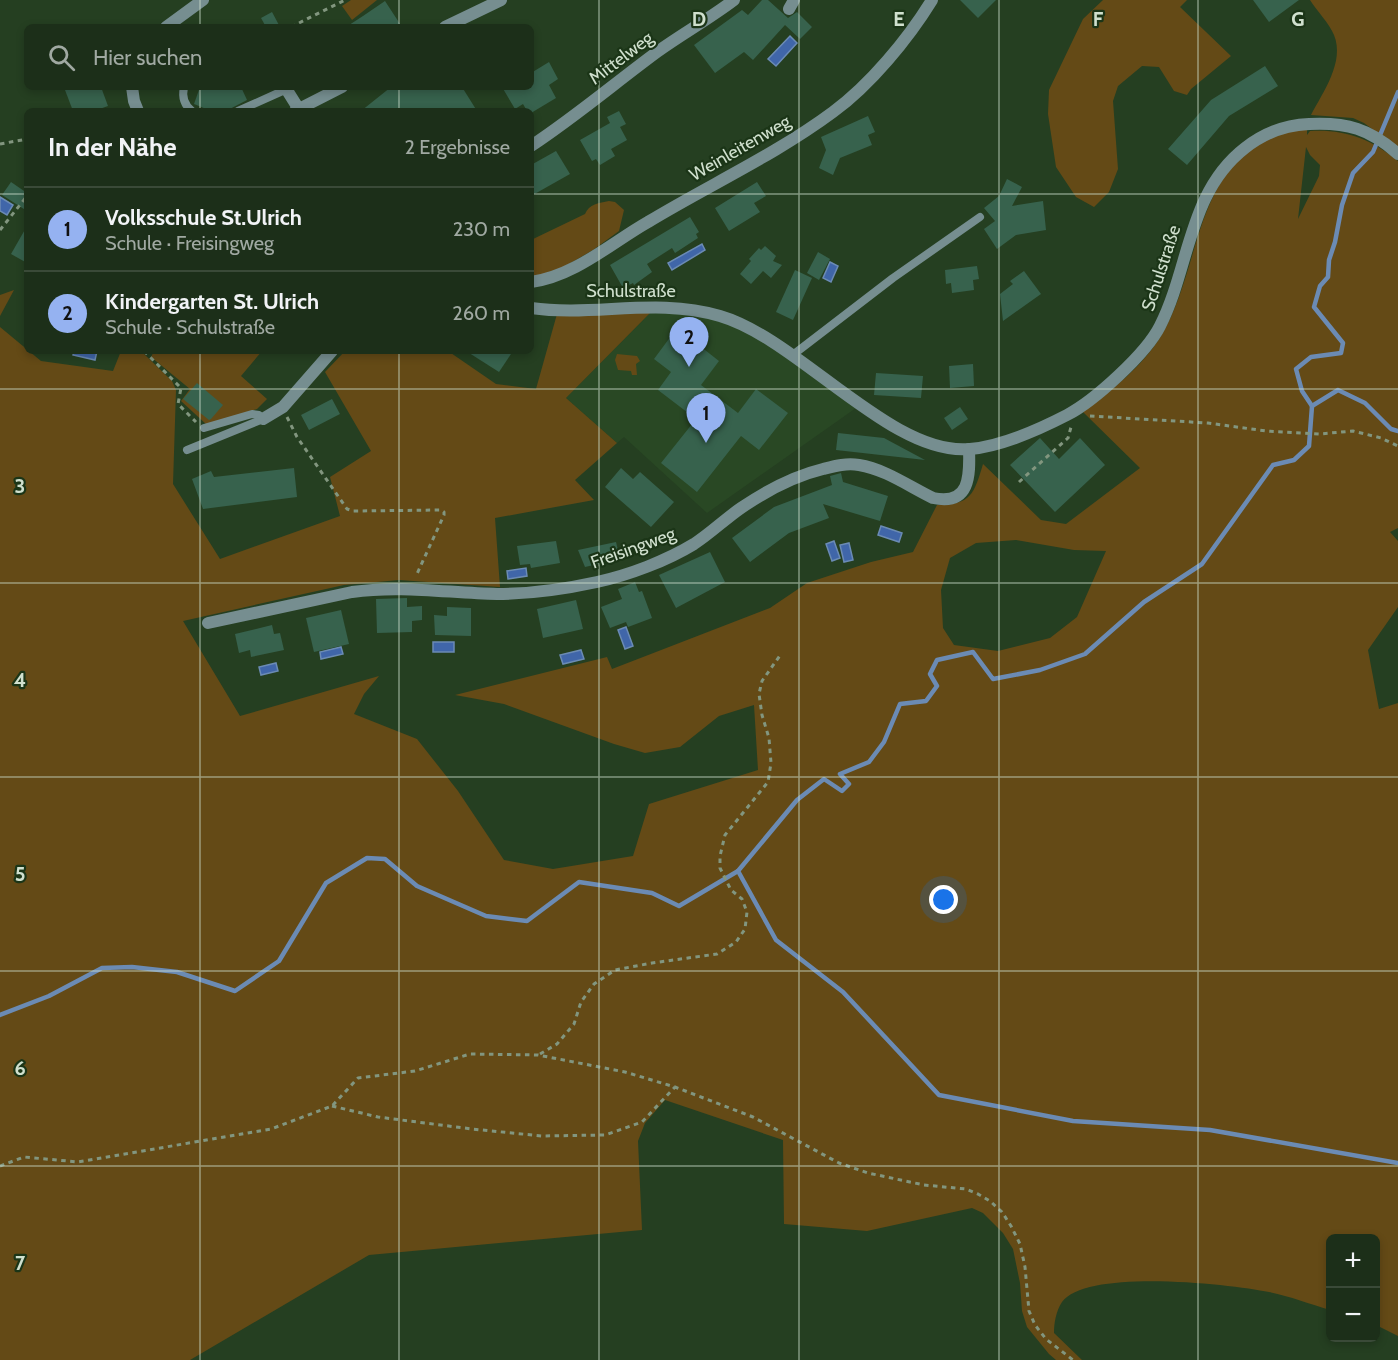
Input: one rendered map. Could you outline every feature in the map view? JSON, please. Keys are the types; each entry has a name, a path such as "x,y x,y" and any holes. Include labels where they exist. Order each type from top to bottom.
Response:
{"street":[{"path":"170,24 203,0"},
{"path":"451,24 501,0"},
{"name":"Mittelweg","path":"534,144 659,51 734,0"},
{"name":"Weinleitenweg","path":"534,281 558,275 582,263 648,221 819,122 853,95 875,72 909,33 932,0"},
{"path":"132,90 137,108"},
{"path":"287,90 297,108"},
{"path":"302,108 336,90"},
{"name":"Schulstraße","path":"534,308 562,310 671,307 722,316 794,354 860,404 905,432 931,444 969,449 1002,442 1071,413 1119,374 1142,351 1160,328 1171,300 1192,228 1206,195 1219,173 1236,154 1255,140 1293,124 1339,124 1364,129 1394,150"},
{"path":"263,419 283,407 329,354"},
{"name":"Freisingweg","path":"208,623 375,588 500,594 548,590 614,578 693,544 747,504 790,480 813,471 842,464 871,468 933,498 952,499 961,494 968,485 969,449"}],"lane":[{"path":"183,90 182,95 189,108"},
{"path":"244,108 282,90"},
{"path":"794,354 893,278 980,217"},
{"path":"187,450 263,419 259,415 252,414 204,428"}],"path":[{"path":"297,24 345,0"},
{"path":"0,144 24,140"},
{"path":"0,230 24,200"},
{"path":"147,354 181,388 178,404 204,428"},
{"path":"283,407 297,437 340,503 347,509 352,512 441,510 444,512 410,588"},
{"path":"1018,482 1068,438 1072,425 1071,413 1087,416 1208,423 1266,431 1319,434 1353,431 1381,438 1398,446"},
{"path":"538,1055 556,1044 574,1024 581,1002 594,984 615,970 717,954 736,942 745,929 747,912 742,899 731,890 720,868 720,856 725,835 768,782 771,763 770,738 762,715 759,694 762,681 782,654"},
{"path":"0,1166 24,1157 78,1162 271,1129 332,1106 358,1078 415,1071 470,1054 538,1055 625,1072 675,1087 770,1125 839,1163 868,1173 924,1185 966,1189 990,1201 1011,1226 1020,1244 1025,1267 1029,1311 1035,1325 1046,1339 1073,1360"},
{"path":"332,1106 378,1117 472,1129 542,1136 604,1135 642,1122 675,1087"}],"shaded area":[{"path":"351,0 377,0 352,20 342,6"},
{"path":"1103,0 1187,0 1180,7 1231,56 1191,89 1187,95 1174,91 1159,67 1142,66 1118,86 1113,101 1118,169 1109,192 1094,207 1076,197 1056,167 1048,114 1049,90 1083,19"},
{"path":"1310,0 1398,0 1398,148 1364,123 1353,118 1311,115 1335,66 1337,45 1332,31"},
{"path":"1307,128 1307,135 1310,131 1346,134 1368,141 1398,161 1398,528 1390,532 1398,541 1398,607 1368,650 1379,709 1398,703 1398,1336 1380,1327 1380,1234 1326,1234 1326,1309 1277,1294 1224,1285 1160,1281 1099,1285 1076,1291 1062,1302 1056,1317 1054,1333 1082,1360 1056,1360 1027,1327 1022,1311 1020,1283 1013,1249 1003,1233 983,1213 972,1208 867,1231 784,1224 783,1140 665,1100 645,1123 638,1141 642,1230 369,1255 190,1360 0,1360 0,327 24,347 24,354 33,354 41,361 113,371 120,354 144,354 172,381 176,390 173,484 220,559 340,516 330,477 371,451 325,372 342,354 452,354 496,384 536,389 557,314 652,311 566,398 617,443 575,480 594,500 495,518 500,587 399,580 344,585 183,621 240,716 379,676 364,694 354,714 417,739 458,791 504,860 553,869 633,856 649,804 758,770 754,705 719,716 680,747 645,753 504,704 455,695 607,657 612,669 770,608 807,583 871,562 913,552 937,505 957,503 969,496 977,483 983,464 1041,520 1066,524 1140,468 1083,412 1136,368 1154,347 1174,309 1202,223 1214,196 1228,172 1249,151 1276,135","holes":["1306,147 1320,165 1319,176 1298,219","1016,540 1074,550 1106,551 1077,617 1050,638 998,651 954,645 943,628 941,590 950,558 976,543"]},
{"path":"615,202 624,210 619,231 593,250 555,272 534,278 534,239 585,214 595,204"},
{"path":"14,290 0,316 0,295"},
{"path":"674,310 681,315 702,316 730,324 767,341 856,408 707,513 624,437 617,443 566,398 652,311"},
{"path":"152,354 259,354 241,376 267,399 257,409 207,425 181,401 190,389 151,357"},
{"path":"617,354 637,356 640,361 636,364 637,375 632,375 631,371 618,370 615,360"}],"water":[{"path":"790,36 797,43 776,66 768,59"},
{"path":"0,197 13,205 7,215 0,211"},
{"path":"702,244 705,250 672,270 668,263"},
{"path":"830,262 838,266 831,282 823,278"},
{"path":"73,354 96,354 95,360"},
{"path":"881,526 902,533 899,542 878,535"},
{"path":"834,541 840,558 832,561 826,544"},
{"path":"849,543 853,560 844,562 840,545"},
{"path":"526,568 527,576 508,579 507,571"},
{"path":"626,627 633,646 625,649 618,630"},
{"path":"433,642 454,642 454,652 433,652"},
{"path":"341,647 343,654 321,659 320,652"},
{"path":"581,650 584,659 563,664 560,655"},
{"path":"276,663 278,671 261,675 259,667"}],"building":[{"path":"762,0 768,0 788,18 797,12 812,27 800,39 785,25 753,60 744,52 715,73 694,45 742,10 748,15"},
{"path":"960,0 996,0 978,18"},
{"path":"1253,0 1299,0 1269,22"},
{"path":"385,1 400,24 351,24"},
{"path":"272,12 278,24 264,24 261,18"},
{"path":"549,62 558,79 549,85 556,98 534,111 534,108 525,108 523,104 514,108 504,90 534,90 534,71"},
{"path":"1265,66 1278,86 1229,116 1187,165 1168,149 1211,100"},
{"path":"65,90 102,90 108,106 102,108 72,108"},
{"path":"199,90 242,90 247,100 232,108 204,108 194,104"},
{"path":"387,90 464,90 475,108 365,108"},
{"path":"619,111 626,124 620,127 627,140 611,149 615,156 600,165 596,159 592,161 580,140 610,123 607,117"},
{"path":"868,116 875,132 868,135 872,145 840,158 833,175 819,168 826,150 821,137"},
{"path":"556,151 570,174 534,194 534,163"},
{"path":"1007,179 1022,187 1012,206 1043,201 1046,230 1016,235 997,249 984,229 995,221 984,208 999,196"},
{"path":"11,182 24,191 24,209 2,195"},
{"path":"757,182 766,196 754,203 760,212 729,231 715,208"},
{"path":"690,217 699,232 696,234 698,238 675,253 672,248 647,264 652,272 634,285 633,283 623,288 610,265"},
{"path":"24,231 24,261 11,254"},
{"path":"765,246 776,256 773,261 782,265 771,278 763,271 751,284 740,274 751,261 749,259 759,248 761,250"},
{"path":"818,252 830,259 819,280 807,273"},
{"path":"977,266 979,279 973,280 974,290 952,293 951,283 946,284 945,270"},
{"path":"795,270 812,278 793,320 776,312"},
{"path":"1024,271 1041,294 1003,321 1000,294 1013,284 1010,281"},
{"path":"677,328 719,361 701,385 738,413 756,389 788,413 759,450 741,436 697,492 661,463 696,419 658,390 671,372 654,359"},
{"path":"471,354 511,354 499,372"},
{"path":"973,364 974,386 950,388 949,366"},
{"path":"876,373 923,376 921,398 874,395"},
{"path":"197,383 223,405 209,420 183,399"},
{"path":"332,399 340,414 309,430 301,415"},
{"path":"960,407 968,419 952,430 944,418"},
{"path":"838,433 884,438 925,460 836,450"},
{"path":"1040,438 1059,459 1080,438 1105,465 1055,512 1010,465"},
{"path":"294,468 297,497 203,509 192,479 211,471 214,477"},
{"path":"621,468 633,479 640,472 674,502 651,527 605,487"},
{"path":"841,473 843,482 888,496 880,521 823,504 829,518 789,533 750,562 732,538 774,507 832,485 830,476"},
{"path":"556,541 560,563 531,568 530,564 520,565 517,546"},
{"path":"616,542 620,559 585,567 578,550"},
{"path":"710,552 725,582 676,608 659,575"},
{"path":"635,582 639,592 642,591 652,618 628,627 626,622 610,628 601,607 622,599 618,589"},
{"path":"407,598 407,607 422,606 422,620 412,621 412,632 377,633 376,599"},
{"path":"576,600 583,629 543,638 537,609"},
{"path":"447,607 471,608 471,636 435,635 434,615 447,616"},
{"path":"341,610 349,644 314,652 306,618"},
{"path":"272,625 274,634 280,633 284,650 251,657 250,650 239,653 235,634"}],"waterway":[{"path":"0,1015 49,996 102,968 132,967 177,972 235,991 279,961 326,883 367,858 385,859 417,886 486,916 527,921 579,882 652,893 679,906 738,871 797,800 824,779 842,791 849,784 840,774 869,762 884,742 900,704 926,701 937,686 930,674 937,660 973,652 993,679 1040,670 1085,654 1144,602 1202,564 1273,465 1294,460 1309,446 1312,406 1302,391 1296,369 1311,357 1341,353 1343,343 1314,307 1320,286 1328,277 1329,260 1342,205 1353,173 1373,152 1398,92"},
{"path":"1312,406 1338,390 1365,403 1391,429 1398,431"},
{"path":"738,871 776,940 843,992 939,1095 1073,1121 1210,1130 1398,1163"}],"place":[{"name":"Kindergarten St. Ulrich","path":"689,367"},
{"name":"Volksschule St.Ulrich","path":"706,443"}]}
